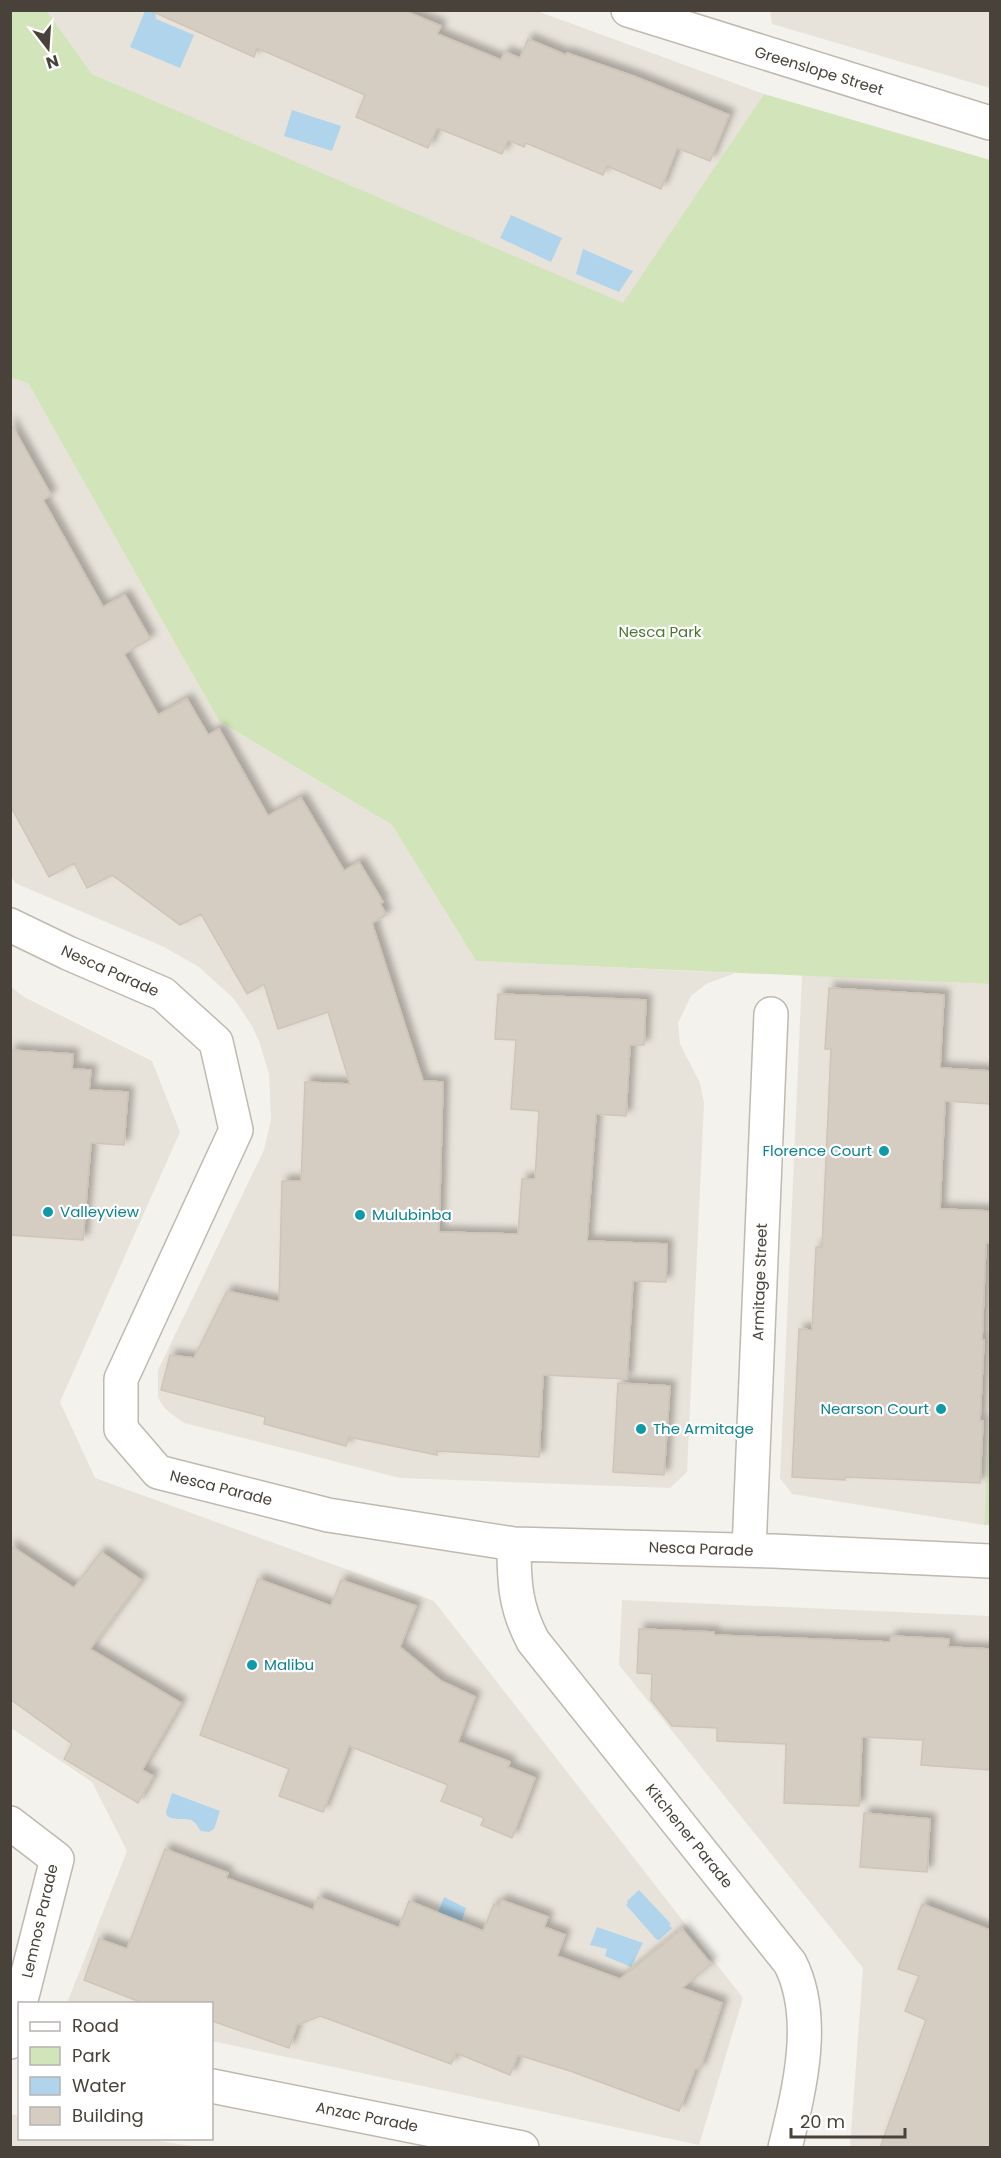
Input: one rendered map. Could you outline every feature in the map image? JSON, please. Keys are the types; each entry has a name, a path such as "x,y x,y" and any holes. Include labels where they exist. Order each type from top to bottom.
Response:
{"street":[{"name":"Greenslope Street","path":"642,13 990,123"},
{"name":"Nesca Parade","path":"10,925 163,994 216,1042 236,1130 121,1379 121,1429 158,1472 328,1515 514,1544 749,1550 990,1561"},
{"name":"Armitage Street","path":"749,1550 771,1014"},
{"name":"Kitchener Parade","path":"514,1544 514,1582 517,1603 533,1641 790,1963 794,1971 803,2008 803,2064 785,2148"},
{"name":"Lemnos Parade","path":"10,1824 57,1859 21,2002"},
{"name":"Lemnos Parade","path":"10,2045 18,2013"},
{"name":"Anzac Parade","path":"213,2086 522,2148"}],"shaded area":[{"path":"47,11 537,11 764,94 623,304 92,74"},
{"path":"770,11 990,11 990,88 772,24"},
{"path":"10,378 28,383 219,721 392,825 476,961 735,973 706,984 691,996 678,1023 680,1044 700,1083 704,1103 687,1472 670,1488 400,1478 184,1423 163,1406 158,1397 158,1370 264,1150 271,1120 269,1074 252,1026 234,999 199,967 164,947 15,883 11,876"},
{"path":"802,975 990,984 990,1404 984,1525 792,1494 780,1478"},
{"path":"10,986 24,997 152,1061 180,1132 60,1402 95,1478 434,1601 743,1998 699,2145 213,2041 213,2002 67,2002 127,1851 92,1782 11,1728"},
{"path":"622,1600 990,1616 990,2147 850,2147 863,1968 619,1665"},
{"path":"11,2114 18,2116 18,2140 153,2140 198,2147 11,2147"}],"green space":[{"name":"Nesca Park","path":"10,11 47,11 92,74 623,303 764,94 990,160 990,984 476,961 392,825 219,721 28,383 11,378"},
{"path":"990,1404 990,1525 984,1525"}],"water":[{"path":"145,11 155,11 156,19 194,35 180,68 130,47"},
{"path":"292,110 341,126 332,151 284,136"},
{"path":"511,215 562,238 551,262 500,238"},
{"path":"583,249 633,271 619,292 576,274"},
{"path":"172,1793 220,1811 214,1829 209,1832 201,1831 191,1820 174,1819 167,1816 166,1812"},
{"path":"639,1890 671,1924 669,1925 672,1928 659,1940 626,1905 627,1901"},
{"path":"444,1897 466,1908 458,1932 438,1913"},
{"path":"597,1927 643,1943 631,1967 605,1956 607,1949 590,1945"}],"building":[{"path":"149,10 403,10 441,26 437,34 501,60 505,52 520,58 528,39 566,55 567,53 636,77 729,115 710,161 677,148 661,189 607,166 603,175 526,143 524,147 508,140 502,154 437,128 428,148 356,117 365,95 257,48 254,57"},
{"path":"10,422 51,495 43,500 103,607 125,595 150,639 124,654 158,715 187,699 208,735 219,729 268,816 301,798 344,871 359,862 383,902 380,903 386,915 372,923 423,1081 443,1082 439,1232 518,1234 522,1179 535,1179 539,1111 511,1109 516,1040 495,1039 498,994 646,1000 644,1045 630,1045 626,1116 596,1114 587,1241 667,1244 666,1282 633,1281 627,1379 543,1375 539,1457 437,1451 437,1455 349,1437 346,1446 264,1424 265,1417 161,1390 170,1355 194,1358 227,1291 279,1302 282,1181 301,1181 305,1082 350,1084 328,1012 278,1029 264,984 247,994 201,914 180,925 112,875 87,888 74,863 49,877 10,805"},
{"path":"829,988 944,995 940,1068 990,1071 990,1104 945,1101 940,1209 990,1211 990,1243 986,1242 982,1340 984,1340 980,1421 983,1421 980,1483 792,1477 799,1329 812,1330 816,1247 822,1247 831,1049 825,1049"},
{"path":"10,1050 73,1054 72,1069 91,1070 89,1090 128,1092 124,1145 91,1143 83,1240 10,1235"},
{"name":"The Armitage","path":"618,1383 670,1386 664,1475 613,1472"},
{"path":"10,1545 74,1588 101,1552 141,1580 90,1649 181,1703 142,1770 153,1776 138,1803 64,1759 72,1744 10,1699"},
{"path":"258,1579 331,1606 341,1580 416,1606 400,1647 441,1681 475,1697 458,1742 510,1762 508,1767 535,1778 512,1838 481,1825 484,1818 441,1801 448,1785 349,1746 323,1812 279,1796 289,1769 200,1735"},
{"path":"639,1629 714,1632 714,1635 890,1642 891,1636 949,1639 948,1647 990,1649 990,1770 921,1765 923,1740 862,1737 859,1806 784,1803 786,1744 717,1741 717,1728 672,1726 651,1700 652,1674 637,1673"},
{"path":"864,1813 930,1819 927,1872 860,1867"},
{"path":"165,1849 228,1873 226,1878 313,1910 318,1897 399,1928 409,1901 483,1931 494,1904 499,1906 501,1900 548,1917 544,1927 565,1935 557,1956 620,1979 682,1929 711,1964 682,1988 722,2003 700,2069 695,2069 679,2111 570,2071 518,2055 510,2075 456,2053 451,2064 320,2016 297,2025 289,2048 213,2021 213,2002 140,2002 84,1980 99,1939 127,1949"},
{"path":"922,1904 990,1930 990,2148 880,2148 926,2020 905,2011 919,1976 898,1969"}],"place":[{"name":"Florence Court","path":"884,1151"},
{"name":"Valleyview","path":"48,1212"},
{"name":"Mulubinba","path":"360,1215"},
{"name":"Nearson Court","path":"941,1409"},
{"name":"The Armitage","path":"641,1429"},
{"name":"Malibu","path":"252,1665"}]}
